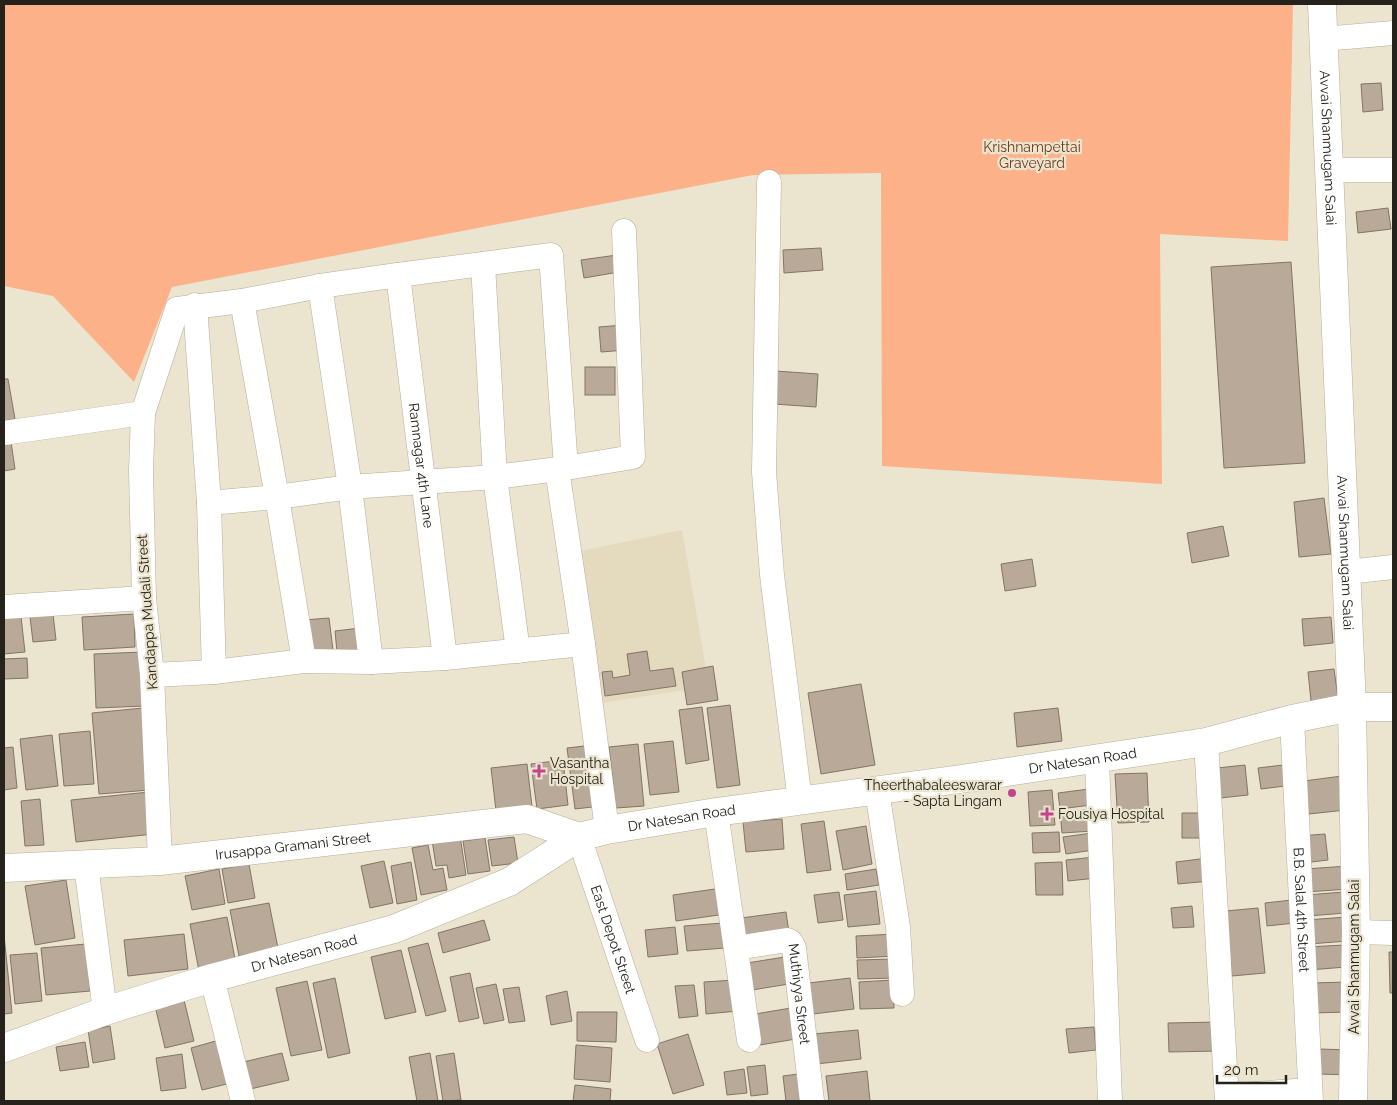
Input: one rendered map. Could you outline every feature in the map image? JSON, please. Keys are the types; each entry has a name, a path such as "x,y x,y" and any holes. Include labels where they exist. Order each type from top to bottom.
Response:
{"street":[{"name":"Avvai Shanmugam Salai","path":"1322,4 1352,707 1356,932 1353,1101"},
{"path":"1324,39 1393,33"},
{"path":"1329,170 1393,170"},
{"path":"769,182 764,472 772,575 800,801"},
{"path":"209,503 350,487 495,477 562,469 633,457 624,231"},
{"path":"214,672 209,503 186,307 398,275 552,256 562,469 607,830"},
{"path":"484,264 495,477 518,650"},
{"name":"Ramnagar 4th Lane","path":"398,275 445,658"},
{"path":"320,286 350,487 371,662"},
{"path":"242,300 304,661"},
{"name":"Kandappa Mudali Street","path":"160,861 152,675 144,598 141,471 143,413 186,307"},
{"path":"4,432 143,413"},
{"path":"1347,572 1393,567"},
{"path":"4,607 144,598"},
{"path":"152,675 214,672 304,661 371,662 445,658 583,644"},
{"name":"Dr Natesan Road","path":"4,1048 105,1011 212,978 394,929 509,882 579,837 607,830 716,812 1097,760 1206,742 1292,719 1352,707 1393,707"},
{"name":"B.B. Salal 4th Street","path":"1292,719 1311,1096"},
{"path":"1206,742 1227,1099 1311,1096"},
{"path":"1097,760 1110,1101"},
{"path":"877,790 898,927 902,994"},
{"path":"716,812 749,1040"},
{"name":"Irusappa Gramani Street","path":"4,868 160,861 527,819 579,837"},
{"name":"East Depot Street","path":"579,837 647,1040"},
{"path":"86,865 105,1011"},
{"path":"1356,932 1393,933"},
{"name":"Muthiyya Street","path":"736,948 788,940 794,948 812,1101"},
{"path":"212,978 243,1101"}],"shaded area":[{"path":"682,530 709,686 596,704 581,551"}],"green space":[{"name":"Krishnampettai Graveyard","path":"4,4 1293,4 1288,241 1160,234 1162,484 882,466 881,173 753,175 172,287 134,382 53,296 4,286"}],"building":[{"path":"1381,83 1383,110 1363,112 1361,84"},
{"path":"1388,208 1391,229 1358,233 1356,212"},
{"path":"821,248 823,270 784,273 783,250"},
{"path":"617,255 619,272 584,278 581,260"},
{"path":"1291,262 1305,463 1224,468 1211,267"},
{"path":"624,325 626,350 601,352 599,327"},
{"path":"585,367 615,367 615,395 585,395"},
{"path":"776,371 818,374 816,407 774,404"},
{"path":"4,379 8,379 15,419 4,421"},
{"path":"11,442 15,469 4,471 4,443"},
{"path":"1324,498 1331,554 1299,557 1294,502"},
{"path":"1223,526 1229,556 1192,563 1187,533"},
{"path":"1032,559 1036,586 1005,591 1001,564"},
{"path":"53,614 56,640 33,642 30,617"},
{"path":"134,614 135,647 84,650 82,617"},
{"path":"21,617 25,652 4,654 4,619"},
{"path":"1331,617 1333,643 1304,646 1302,619"},
{"path":"329,618 333,650 308,653 304,620"},
{"path":"360,628 363,649 337,652 335,631"},
{"path":"647,651 650,671 673,668 676,686 605,696 602,672 612,671 613,678 630,675 627,654"},
{"path":"143,652 145,706 96,708 94,654"},
{"path":"27,658 28,678 4,679 4,659"},
{"path":"713,666 718,700 687,705 682,672"},
{"path":"1334,669 1338,698 1311,701 1308,672"},
{"path":"861,684 875,765 821,774 808,693"},
{"path":"730,705 740,785 717,788 707,708"},
{"path":"702,707 709,760 686,764 679,710"},
{"path":"143,708 150,790 99,794 92,713"},
{"path":"1058,708 1062,741 1017,747 1014,713"},
{"path":"90,731 94,784 64,786 59,734"},
{"path":"52,735 58,786 26,790 20,739"},
{"path":"673,741 679,792 650,795 644,744"},
{"path":"638,744 644,806 616,808 609,747"},
{"path":"593,745 601,806 575,809 567,748"},
{"path":"13,747 17,788 4,790 4,748"},
{"path":"563,760 568,805 537,809 531,764"},
{"path":"527,764 533,815 497,819 491,768"},
{"path":"1245,765 1248,795 1220,798 1217,768"},
{"path":"1283,765 1285,786 1261,789 1258,768"},
{"path":"1147,773 1149,822 1118,823 1115,774"},
{"path":"1342,776 1346,810 1309,814 1304,781"},
{"path":"1089,789 1091,805 1060,809 1058,793"},
{"path":"1052,790 1055,825 1030,826 1028,792"},
{"path":"149,792 154,834 76,842 71,800"},
{"path":"40,799 44,845 25,846 21,801"},
{"path":"1091,809 1093,831 1062,833 1060,812"},
{"path":"1182,813 1207,813 1208,838 1182,838"},
{"path":"782,819 784,849 746,852 743,822"},
{"path":"824,821 831,870 807,873 801,824"},
{"path":"866,826 872,864 843,870 836,831"},
{"path":"1059,832 1060,852 1033,853 1032,833"},
{"path":"1092,833 1094,850 1066,854 1063,837"},
{"path":"1325,834 1328,860 1303,863 1299,836"},
{"path":"460,836 466,875 449,878 447,865 436,866 432,840"},
{"path":"514,837 518,863 492,866 488,840"},
{"path":"485,838 490,871 468,874 463,841"},
{"path":"428,845 433,870 443,868 447,890 421,895 412,848"},
{"path":"1095,857 1097,878 1068,881 1066,860"},
{"path":"1208,858 1210,881 1178,884 1176,862"},
{"path":"384,861 393,903 370,908 361,866"},
{"path":"411,862 417,900 397,904 391,866"},
{"path":"1062,862 1063,895 1036,895 1035,863"},
{"path":"249,864 255,898 228,903 222,869"},
{"path":"1348,866 1349,889 1306,892 1305,869"},
{"path":"219,869 225,904 192,910 185,876"},
{"path":"876,869 879,885 847,890 845,874"},
{"path":"66,880 75,938 35,945 25,886"},
{"path":"722,888 726,914 676,921 673,895"},
{"path":"876,891 880,924 848,927 844,895"},
{"path":"839,892 843,920 818,923 814,895"},
{"path":"1344,892 1346,913 1308,916 1306,895"},
{"path":"1292,900 1295,923 1267,926 1265,903"},
{"path":"269,903 278,948 239,956 230,910"},
{"path":"1192,906 1194,927 1173,928 1171,908"},
{"path":"1258,908 1265,973 1232,976 1226,911"},
{"path":"786,912 789,933 743,939 741,918"},
{"path":"227,917 236,964 199,971 190,924"},
{"path":"1346,917 1348,941 1309,944 1307,920"},
{"path":"484,920 490,940 443,953 438,933"},
{"path":"723,923 725,948 687,951 684,926"},
{"path":"675,927 678,954 648,957 645,930"},
{"path":"184,934 188,969 128,976 124,940"},
{"path":"895,934 896,956 857,958 856,936"},
{"path":"4,935 12,1013 4,1014"},
{"path":"428,943 446,1011 426,1016 408,948"},
{"path":"86,944 90,991 46,995 41,948"},
{"path":"1345,945 1346,967 1309,970 1307,947"},
{"path":"401,950 416,1012 385,1019 371,957"},
{"path":"1389,952 1393,952 1393,993 1390,993"},
{"path":"37,953 42,1001 15,1004 10,955"},
{"path":"791,956 795,983 752,990 747,963"},
{"path":"894,959 895,978 858,979 857,960"},
{"path":"470,973 479,1018 459,1022 450,977"},
{"path":"335,978 350,1053 328,1058 313,983"},
{"path":"850,978 854,1009 813,1014 809,983"},
{"path":"735,980 738,1011 706,1014 704,982"},
{"path":"893,980 894,1008 860,1009 859,982"},
{"path":"307,981 322,1050 291,1056 276,988"},
{"path":"1348,982 1349,1012 1312,1013 1311,983"},
{"path":"496,984 504,1020 484,1024 476,988"},
{"path":"694,985 698,1016 679,1018 675,986"},
{"path":"519,987 525,1021 509,1023 503,989"},
{"path":"567,991 572,1021 551,1025 546,996"},
{"path":"184,1000 194,1041 165,1048 155,1006"},
{"path":"797,1007 802,1038 760,1045 755,1014"},
{"path":"577,1012 617,1012 616,1042 577,1041"},
{"path":"1218,1022 1218,1051 1169,1052 1168,1023"},
{"path":"110,1026 115,1059 93,1063 88,1030"},
{"path":"1094,1027 1096,1050 1069,1053 1066,1029"},
{"path":"858,1030 861,1059 816,1064 813,1034"},
{"path":"688,1034 704,1085 673,1094 657,1044"},
{"path":"219,1040 231,1083 202,1090 191,1048"},
{"path":"85,1042 89,1067 60,1071 56,1047"},
{"path":"576,1045 612,1048 610,1082 574,1079"},
{"path":"1319,1049 1351,1050 1351,1075 1319,1074"},
{"path":"282,1053 289,1080 246,1090 239,1063"},
{"path":"430,1053 438,1101 417,1101 409,1057"},
{"path":"454,1053 461,1100 443,1101 436,1056"},
{"path":"182,1054 186,1088 161,1091 156,1058"},
{"path":"765,1065 768,1094 751,1096 747,1067"},
{"path":"744,1069 747,1093 727,1095 724,1072"},
{"path":"867,1071 870,1101 829,1101 826,1076"},
{"path":"806,1073 810,1101 786,1101 783,1076"},
{"path":"575,1085 611,1089 610,1101 573,1101"}],"place":[{"name":"Vasantha Hospital","path":"539,771"},
{"name":"Theerthabaleeswarar - Sapta Lingam","path":"1012,793"},
{"name":"Fousiya Hospital","path":"1047,814"}]}
